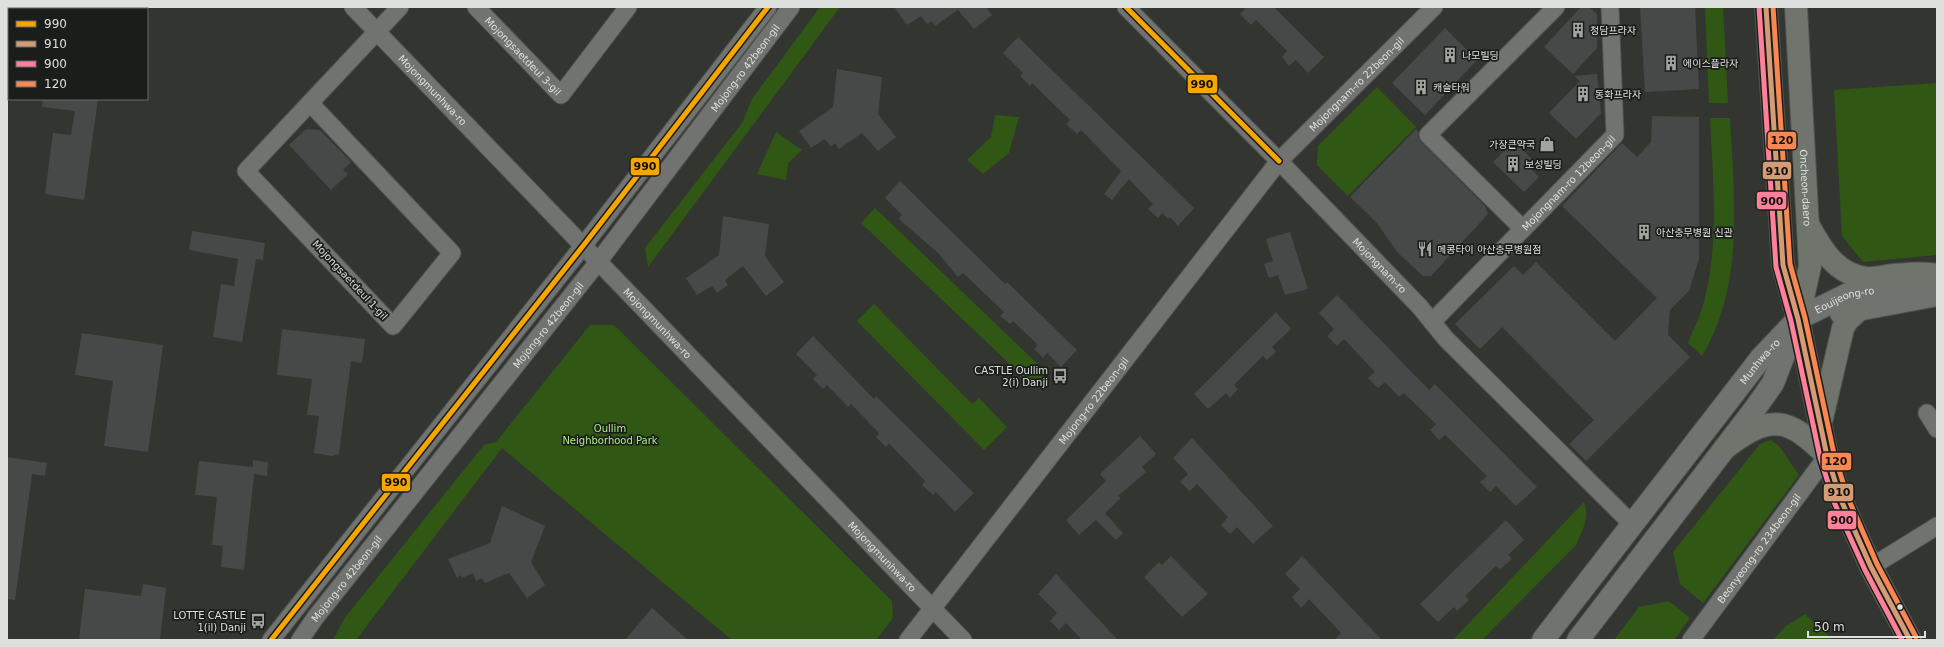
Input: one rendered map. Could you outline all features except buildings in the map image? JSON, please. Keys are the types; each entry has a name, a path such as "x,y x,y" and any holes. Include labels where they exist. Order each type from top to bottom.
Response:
{"main road":[{"name":"Oncheon-daero","path":"1766,7 1783,265 1798,319 1827,456 1841,500 1871,567 1910,640"},
{"name":"Oncheon-daero","path":"1796,7 1810,266 1798,319"},
{"path":"1808,224 1819,244 1832,261 1846,273 1867,278 1922,272 1937,277"},
{"name":"Eouijeong-ro","path":"1798,319 1848,294 1937,277"},
{"name":"Eouijeong-ro","path":"1798,319 1937,296"},
{"path":"1820,425 1843,328 1847,321 1860,309"},
{"name":"Munhwa-ro","path":"1578,640 1754,410 1772,383 1798,319"},
{"name":"Munhwa-ro","path":"1544,640 1761,358 1798,319"},
{"path":"1725,448 1747,432 1766,424 1787,425 1809,438 1827,456"}],"street":[{"name":"Mojongmunhwa-ro","path":"353,7 963,640"},
{"name":"Mojongsaetdeul 1-gil","path":"310,103 452,253 393,326 246,171 400,7"},
{"name":"Mojongsaetdeul 3-gil","path":"476,7 561,95 628,7"},
{"name":"Mojong-ro 42beon-gil","path":"271,640 583,246 768,7"},
{"name":"Mojong-ro 42beon-gil","path":"300,640 315,618 598,262 791,7"},
{"name":"Mojongnam-ro","path":"1126,7 1279,161 1432,322 1446,339 1632,524"},
{"name":"Mojongnam-ro 22beon-gil","path":"1279,161 1434,7"},
{"path":"1523,229 1428,135 1556,7"},
{"name":"Mojongnam-ro 12beon-gil","path":"1432,322 1615,135 1610,7"},
{"name":"Mojong-ro 22beon-gil","path":"908,640 1279,161"},
{"path":"1927,412 1937,428"},
{"name":"Beonyeong-ro 234beon-gil","path":"1691,640 1827,456"},
{"path":"1871,567 1937,526"}],"green space":[{"path":"820,7 840,7 648,267 645,248 742,123 752,99"},
{"path":"1705,7 1723,7 1728,103 1709,103"},
{"path":"1937,83 1937,255 1863,262 1842,236 1834,90"},
{"path":"1377,87 1416,127 1348,196 1317,165 1318,146"},
{"path":"995,115 1019,117 1009,153 983,174 967,160 991,137"},
{"path":"1710,118 1730,118 1734,240 1731,270 1725,300 1716,328 1702,356 1688,343 1702,309 1708,286 1711,262 1714,190"},
{"path":"776,132 802,150 788,163 786,180 757,174"},
{"path":"875,208 1047,373 1034,387 861,223"},
{"path":"874,304 972,404 979,398 1007,427 984,450 857,321"},
{"name":"Oullim Neighborhood Park","path":"590,325 614,325 892,601 893,618 876,640 732,640 502,448 356,640 333,640 344,619 484,445 496,442"},
{"path":"1771,440 1779,446 1799,475 1703,603 1680,584 1673,552 1760,444"},
{"path":"1584,502 1586,508 1586,519 1576,545 1482,640 1453,640"},
{"path":"1669,601 1690,618 1674,640 1614,640 1639,607"},
{"path":"1805,614 1833,640 1773,640 1786,626"}],"transit line":[{"name":"990","path":"271,640 583,246 768,7"},
{"name":"990","path":"1126,7 1279,161"},
{"name":"900","path":"1759,7 1776,267 1791,321 1820,457 1834,502 1865,570 1902,640"},
{"name":"910","path":"1766,7 1783,265 1798,319 1827,456 1841,500 1871,567 1910,640"},
{"name":"120","path":"1773,7 1790,264 1805,318 1834,454 1848,498 1877,564 1916,637"}],"place":[{"name":"청담프라자","path":"1578,30"},
{"name":"나모빌딩","path":"1450,55"},
{"name":"에이스플라자","path":"1671,63"},
{"name":"캐슬타워","path":"1421,87"},
{"name":"동화프라자","path":"1583,94"},
{"name":"가장큰약국","path":"1547,144"},
{"name":"보성빌딩","path":"1513,164"},
{"name":"아산충무병원 신관","path":"1644,232"},
{"name":"메콩타이 아산충무병원점","path":"1425,249"},
{"name":"CASTLE Oullim 2(i) Danji","path":"1060,376"},
{"name":"LOTTE CASTLE 1(il) Danji","path":"258,621"}]}
